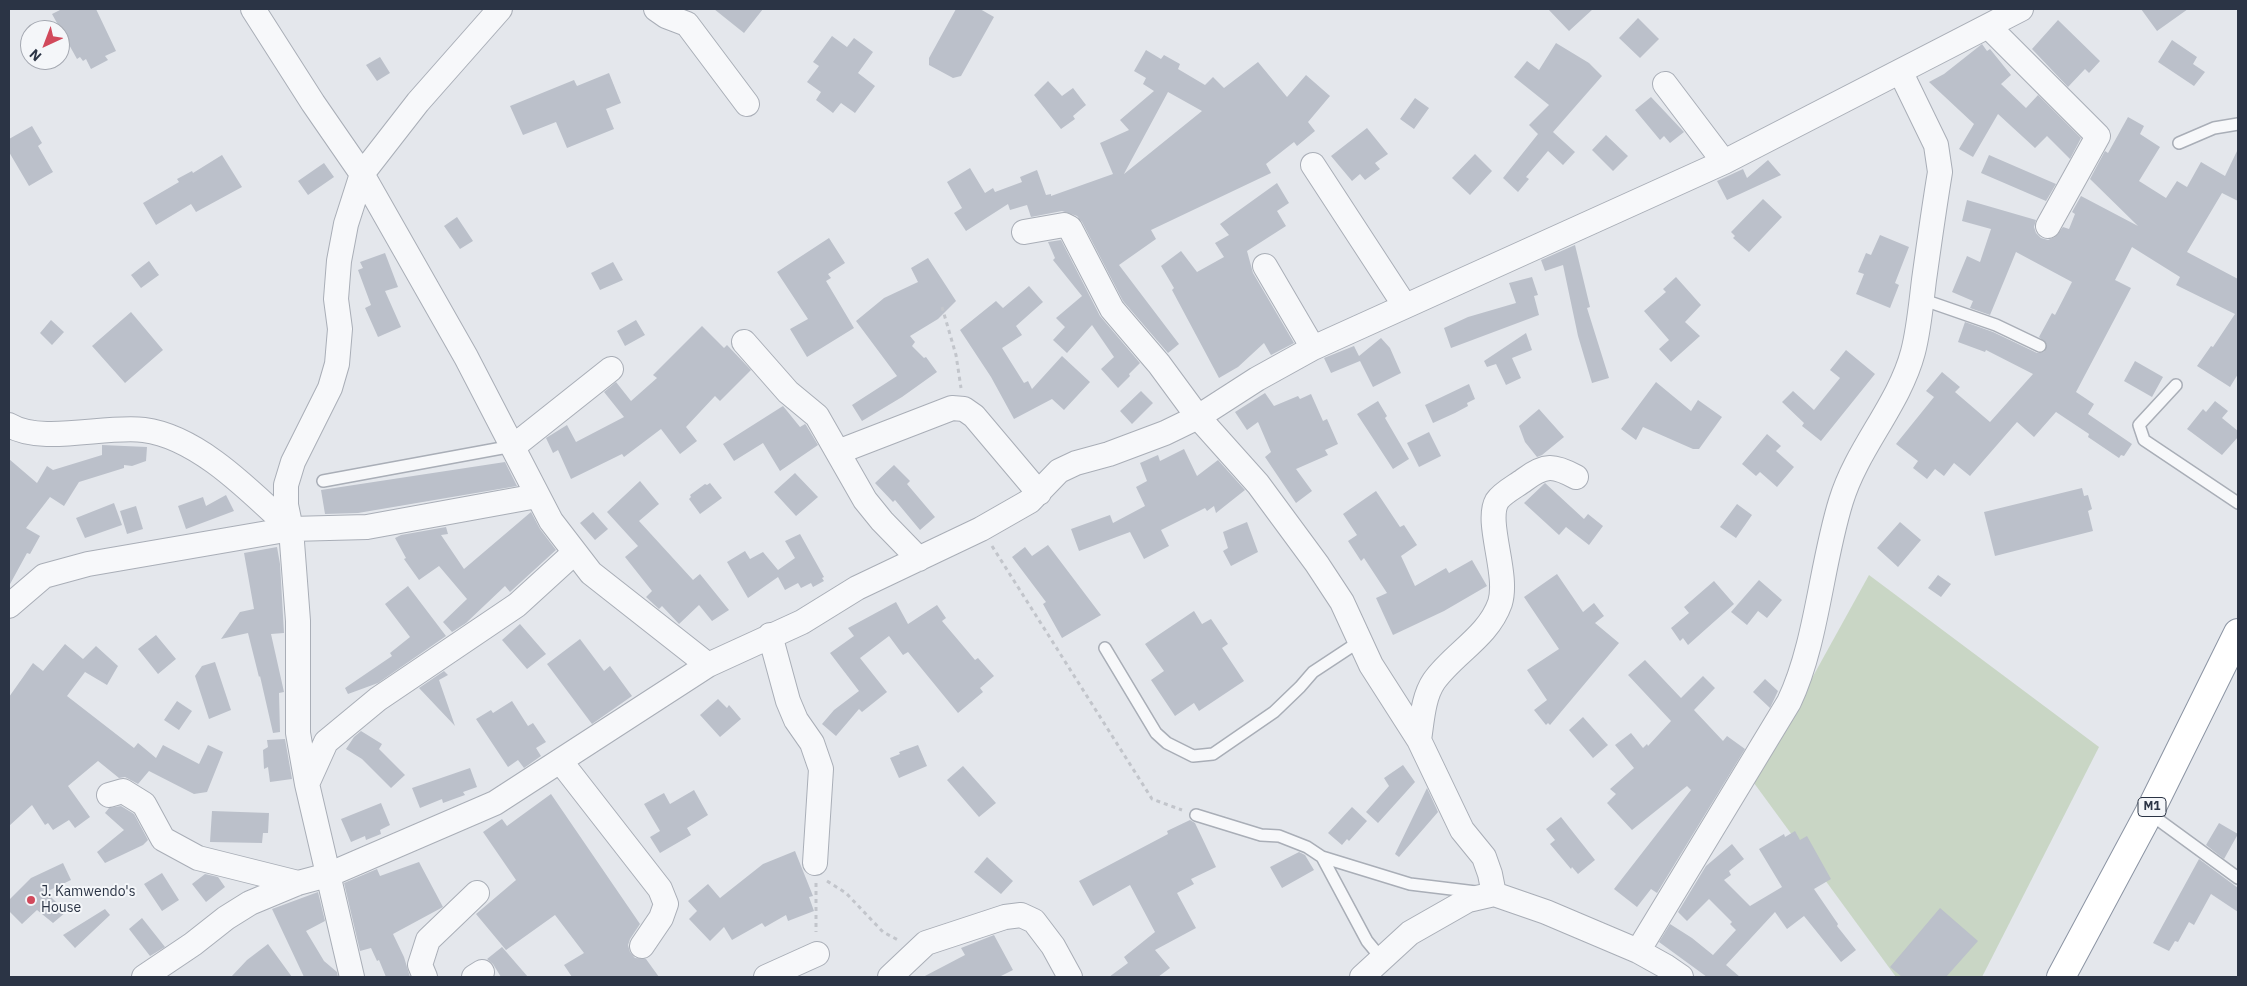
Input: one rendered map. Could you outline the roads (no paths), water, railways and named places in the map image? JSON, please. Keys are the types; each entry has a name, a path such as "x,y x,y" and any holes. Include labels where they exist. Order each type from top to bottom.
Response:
{"highway":[{"name":"M1","path":"2061,977 2232,661 2238,633"}],"street":[{"path":"253,9 312,103 362,174 466,357 514,446 551,521 591,573 618,596 708,664"},
{"path":"352,977 298,733 298,621 291,529 286,505 286,485 293,462 330,388 336,364 340,329 336,299 339,261 346,224 362,174 418,102 500,9"},
{"path":"656,9 666,16 687,24 747,104"},
{"path":"144,977 242,908 298,882 328,875 495,804 708,664 802,622 858,588 981,529 1030,501 1059,471 1076,463 1109,454 1165,433 1198,417 1257,379 1313,348 1582,228 1724,162 1901,73 2021,9"},
{"path":"1989,27 2098,136 2048,226"},
{"path":"1638,951 1784,711 1796,687 1807,652 1832,530 1842,498 1858,459 1896,394 1913,352 1940,172 1936,144 1901,73"},
{"path":"1665,84 1724,162"},
{"path":"1313,165 1405,306"},
{"path":"1024,232 1064,225 1070,228 1112,308 1198,417 1258,484 1317,564 1342,602 1371,665 1418,740 1462,830 1484,857 1494,894"},
{"path":"1265,266 1313,348"},
{"path":"744,342 788,392 818,416 865,500 882,521 919,559"},
{"path":"514,446 611,369"},
{"path":"838,452 952,408 964,409 974,416 1039,493"},
{"path":"10,427 40,434 120,428 146,430 174,440 209,456 291,529"},
{"path":"1418,740 1424,708 1434,681 1480,635 1500,603 1503,584 1494,519 1498,500 1532,474 1546,468 1559,468 1576,477"},
{"path":"9,606 44,576 88,564 291,529 367,527 537,496"},
{"path":"308,784 326,742 378,699 517,605 574,553"},
{"path":"770,635 788,701 796,720 812,743 820,769 816,869"},
{"path":"561,762 660,889 666,904 661,918 642,946"},
{"path":"109,795 122,791 144,804 163,840 198,858 298,882"},
{"path":"425,977 420,965 428,940 477,893"},
{"path":"1362,977 1410,933 1434,917 1468,900 1494,894 1546,912 1638,951 1680,977"},
{"path":"890,977 926,943 1005,917 1021,915 1034,921 1053,946 1070,977"},
{"path":"766,977 817,954"}],"lane":[{"path":"2179,143 2214,128 2238,124"},
{"path":"1921,299 1996,325 2040,346"},
{"path":"2176,385 2139,425 2144,440 2238,503"},
{"path":"323,481 514,446"},
{"path":"1105,648 1156,732 1167,743 1192,756 1213,754 1274,712 1313,672 1360,641"},
{"path":"2149,813 2238,878"},
{"path":"1196,815 1261,835 1279,836 1307,847 1322,858 1410,884 1494,894"},
{"path":"1322,858 1367,940 1381,958"}],"place":[{"name":"J. Kamwendo's House","path":"31,900"}]}
